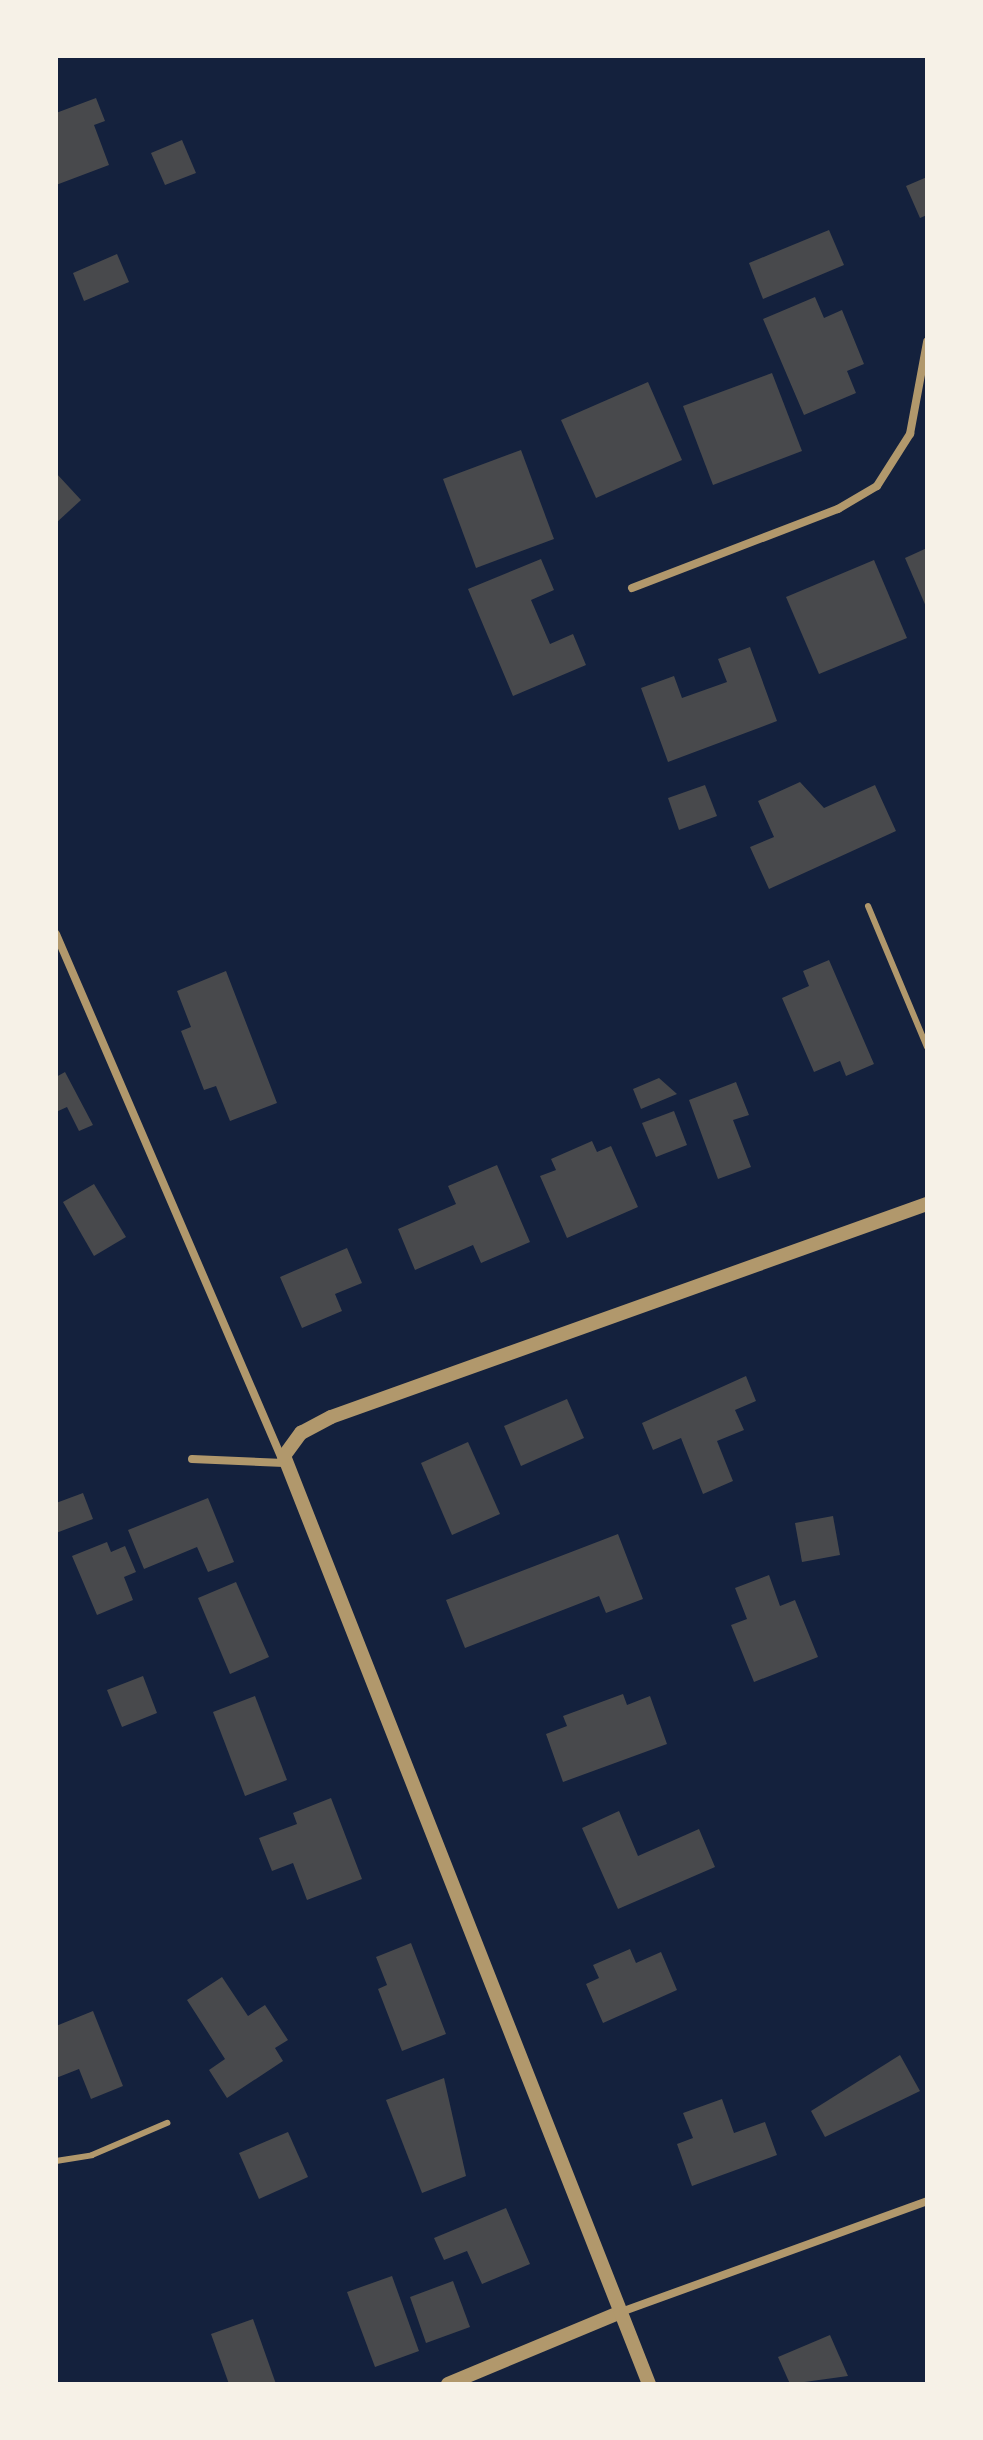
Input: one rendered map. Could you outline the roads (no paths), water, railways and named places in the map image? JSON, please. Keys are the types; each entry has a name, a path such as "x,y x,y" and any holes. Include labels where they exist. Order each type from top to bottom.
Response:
{"street":[{"path":"632,588 838,509 877,486 910,434 927,342"},
{"path":"56,934 284,1463 649,2384"},
{"path":"284,1463 294,1439 331,1417 927,1204"},
{"path":"192,1459 284,1463"},
{"path":"448,2384 621,2312 927,2201"}],"lane":[{"path":"868,906 927,1047"},
{"path":"56,2161 92,2155 167,2123"}]}
